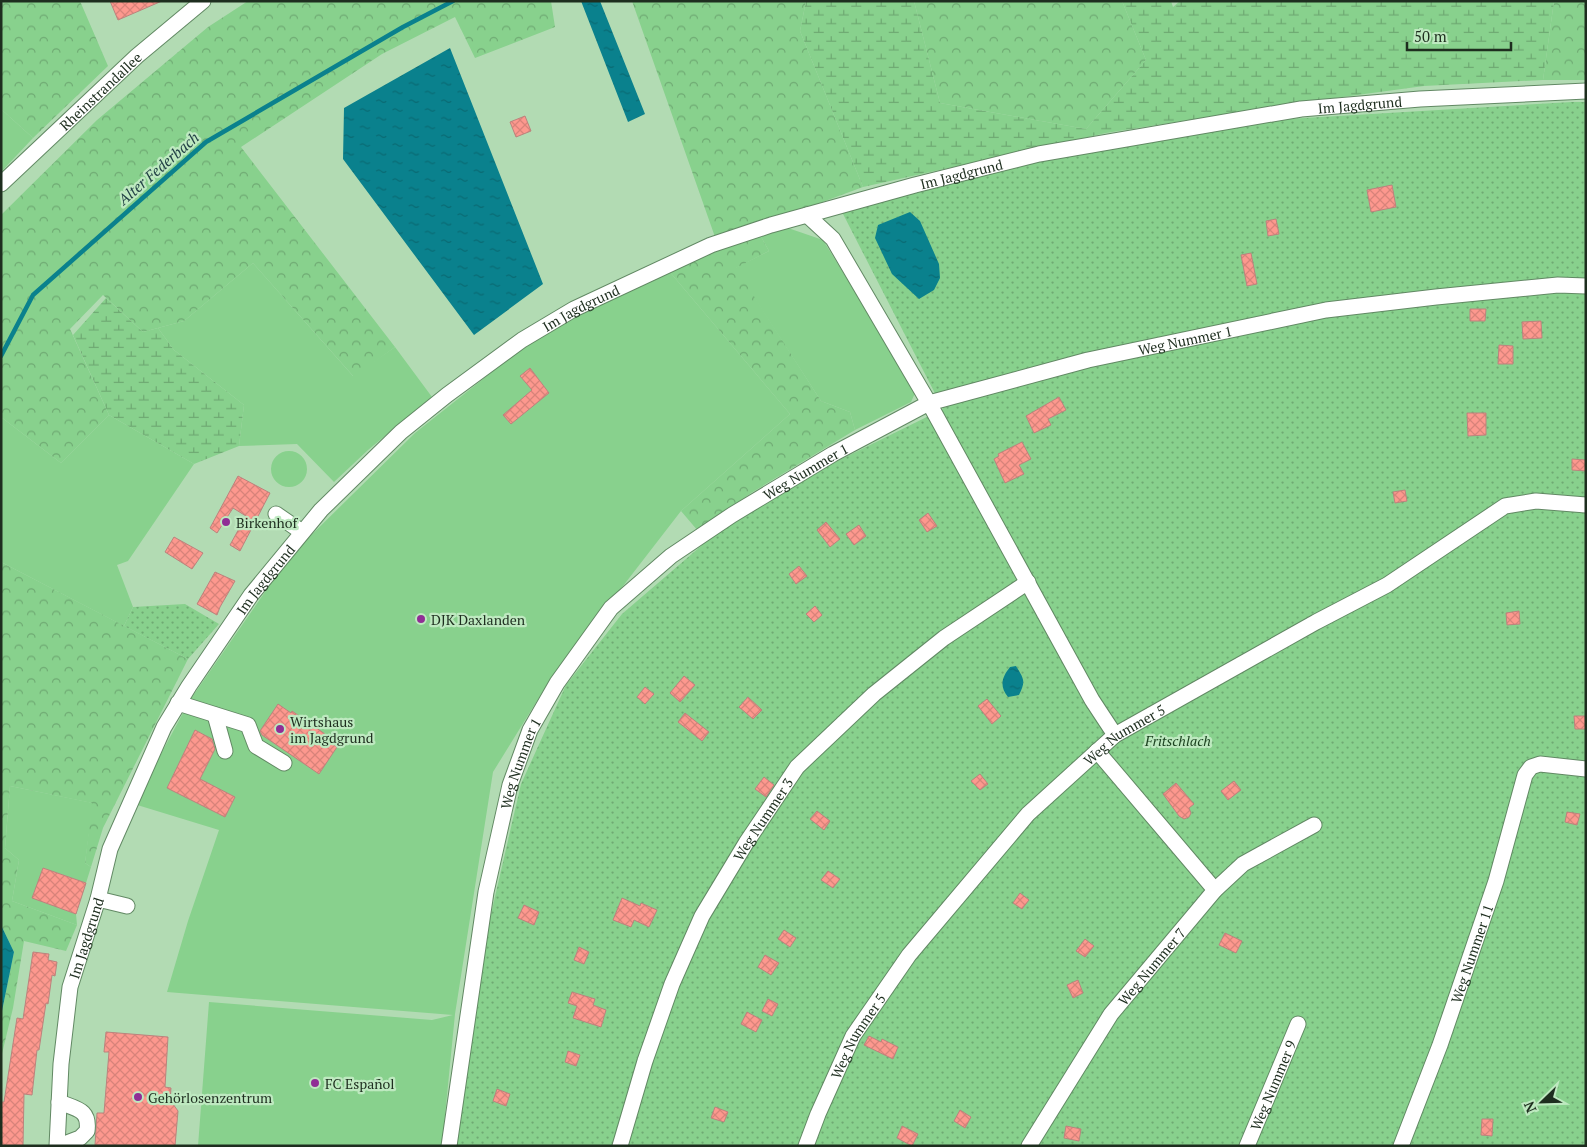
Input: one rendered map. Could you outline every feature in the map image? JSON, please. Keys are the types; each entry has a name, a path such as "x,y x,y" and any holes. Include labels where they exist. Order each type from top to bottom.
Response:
{"street":[{"name":"Rheinstrandallee","path":"1,184 133,60 203,1"},
{"name":"Im Jagdgrund","path":"58,1146 61,1064 70,987 98,899 110,849 164,727 178,703 251,595 321,510 402,432 446,395 522,340 574,309 710,245 807,215 915,185 1039,154 1301,109 1420,99 1586,91"},
{"path":"807,215 833,239 929,403 1092,700 1115,735"},
{"name":"Weg Nummer 1","path":"449,1146 486,892 510,785 530,730 557,683 611,608 671,556 732,514 833,454 929,403 1088,360 1326,310 1558,285 1586,286"},
{"name":"Weg Nummer 5","path":"806,1146 818,1114 853,1036 909,956 1028,814 1115,735 1316,622 1387,585 1505,506 1536,501 1586,504"},
{"path":"276,514 302,532"},
{"name":"Weg Nummer 3","path":"620,1146 645,1061 672,984 702,916 746,843 797,767 874,694 895,677 944,638 1028,582"},
{"path":"178,703 248,725 256,746 284,763"},
{"path":"215,715 225,751"},
{"path":"1097,751 1215,890"},
{"name":"Weg Nummer 11","path":"1402,1146 1440,1045 1496,881 1525,775 1531,767 1540,764 1586,769"},
{"name":"Weg Nummer 7","path":"1029,1146 1111,1014 1215,890 1243,864 1314,825"},
{"path":"98,899 127,906"},
{"name":"Weg Nummer 9","path":"1247,1146 1298,1024"},
{"path":"58,1146 80,1138 87,1131 88,1120 84,1113 59,1102"}],"green space":[{"path":"4,1 80,1 108,66 33,138 1,109 1,5"},
{"path":"248,1 551,1 555,27 475,58 455,17 382,54 241,147 395,347 354,377 253,263 184,321 143,332 103,295 70,329 109,415 61,463 1,417 1,215 97,120 208,27"},
{"path":"632,1 806,1 800,31 863,187 809,207 715,237"},
{"path":"806,1 914,1 940,103 1086,129 1146,60 1122,1 1171,1 1173,7 1180,1 1554,1 1543,80 1424,86 1283,105 1106,133 863,187 800,31"},
{"path":"914,1 1122,1 1146,60 1086,129 940,103"},
{"path":"1554,1 1586,1 1586,80 1543,80"},
{"name":"Fritschlach","path":"1586,102 1586,1146 455,1146 485,940 521,784 566,685 622,614 715,534 797,481 943,409 842,212 1037,162 1288,119"},
{"path":"1,109 33,138 1,172"},
{"path":"788,228 823,240 916,391 911,402 855,430 850,412 821,401 735,268 769,251 759,233"},
{"path":"759,233 769,251 736,268 821,401 850,412 855,430 751,493 698,531 681,511 790,414 669,271 713,250"},
{"path":"253,263 353,376 395,347 432,397 368,450 334,482 297,444 239,446 244,405 174,350 158,328 184,321"},
{"name":"DJK Daxlanden","path":"669,271 790,414 681,511 548,683 493,772 455,1014 442,1146 198,1146 209,1002 432,1020 453,1015 167,992 188,921 219,830 134,804 190,700 290,556 415,433 507,360 575,314"},
{"path":"106,298 143,332 158,328 174,350 244,405 239,446 194,464 109,415 73,335"},
{"path":"109,415 194,464 128,561 117,565 133,607 124,626 1,562 1,417 61,463"},
{"path":"289,451 296,452 302,456 306,462 306,476 302,482 296,486 289,487 282,486 276,482 272,476 271,469 272,462 276,456 282,452"},
{"path":"1,562 188,659 103,828 91,867 85,863 92,803 10,786 5,848 19,860 12,901 77,925 66,951 24,941 13,1008 1,1058 1,1016 14,952 1,925"},
{"path":"185,604 219,624 188,659 124,626 133,607"},
{"path":"10,786 93,803 85,863 91,867 86,883 43,868 33,898 76,914 77,925 12,901 19,860 5,848"}],"water":[{"path":"581,1 600,1 645,114 628,122"},
{"path":"450,48 543,284 474,335 343,159 344,108"},
{"path":"910,212 920,221 939,264 940,278 934,290 919,299 892,274 875,238 878,225"},
{"path":"1016,666 1022,677 1023,686 1019,695 1008,697 1003,689 1003,678 1010,667"},
{"path":"1,925 14,952 1,1016"}],"building":[{"path":"110,1 162,1 118,20"},
{"path":"525,116 531,131 516,137 510,122"},
{"path":"1392,185 1396,207 1371,212 1367,190"},
{"path":"1276,219 1279,234 1268,236 1266,221"},
{"path":"1251,253 1257,284 1247,286 1241,255"},
{"path":"1470,309 1486,309 1485,321 1470,321"},
{"path":"1541,321 1542,338 1523,339 1522,322"},
{"path":"1499,345 1513,346 1513,364 1498,364"},
{"path":"530,368 549,393 511,424 503,415 532,390 520,376"},
{"path":"1059,397 1066,410 1048,419 1051,425 1034,433 1026,416"},
{"path":"1467,413 1486,413 1486,435 1468,436"},
{"path":"1022,442 1031,459 1019,465 1024,474 1005,483 994,459 999,456 998,454"},
{"path":"1572,459 1586,460 1586,471 1572,470"},
{"path":"238,476 270,493 240,551 230,545 246,516 233,508 217,533 210,528"},
{"path":"1405,490 1407,501 1395,503 1393,492"},
{"path":"928,513 937,526 927,532 919,520"},
{"path":"826,522 840,539 830,547 817,530"},
{"path":"859,525 866,536 854,545 846,534"},
{"path":"174,537 203,553 192,569 165,552"},
{"path":"799,566 807,576 796,584 789,574"},
{"path":"215,572 235,581 217,615 197,604"},
{"path":"815,606 822,615 814,622 806,614"},
{"path":"1519,611 1520,624 1507,625 1506,613"},
{"path":"684,676 695,685 680,702 670,693"},
{"path":"645,687 654,694 645,704 637,697"},
{"path":"748,697 762,710 753,719 739,707"},
{"path":"987,699 1001,716 992,724 978,706"},
{"path":"278,704 291,713 292,711 325,734 323,737 337,747 319,774 262,735 260,731"},
{"path":"685,713 709,732 702,741 678,722"},
{"path":"1574,716 1585,716 1586,729 1575,729"},
{"path":"195,730 212,739 215,749 200,779 235,797 225,817 167,788"},
{"path":"980,774 988,784 980,790 971,781"},
{"path":"764,777 774,785 766,797 755,789"},
{"path":"1234,781 1241,790 1228,800 1221,791"},
{"path":"1176,783 1194,804 1189,808 1191,813 1189,817 1184,819 1179,816 1163,794"},
{"path":"817,811 830,821 824,830 810,819"},
{"path":"1567,812 1580,814 1577,825 1565,822"},
{"path":"43,868 86,883 76,914 32,898"},
{"path":"828,871 840,879 833,888 821,880"},
{"path":"1020,893 1029,900 1022,909 1013,903"},
{"path":"622,898 640,906 641,903 657,910 649,927 634,920 631,927 613,920"},
{"path":"524,905 539,912 534,925 518,918"},
{"path":"784,930 796,938 790,947 778,939"},
{"path":"1225,933 1242,941 1236,953 1219,945"},
{"path":"1085,939 1094,946 1085,957 1076,951"},
{"path":"579,947 589,952 584,964 574,960"},
{"path":"33,952 49,954 48,960 57,962 55,976 52,975 48,1004 46,1003 39,1050 37,1050 32,1095 24,1094 23,1146 1,1146 1,1102 4,1102 17,1018 23,1019"},
{"path":"765,955 779,963 771,975 758,967"},
{"path":"1078,980 1083,993 1073,998 1067,985"},
{"path":"572,992 595,999 593,1005 606,1010 601,1027 573,1018 577,1006 568,1003"},
{"path":"768,999 778,1004 772,1016 762,1011"},
{"path":"747,1012 762,1020 756,1032 741,1024"},
{"name":"Gehörlosenzentrum","path":"106,1032 168,1037 165,1087 171,1088 170,1100 178,1111 175,1146 95,1145 97,1113 104,1113 109,1052 104,1052"},
{"path":"869,1036 881,1042 882,1039 898,1047 893,1059 864,1045"},
{"path":"568,1051 580,1055 576,1066 565,1062"},
{"path":"497,1089 510,1094 506,1106 493,1101"},
{"path":"715,1107 728,1112 724,1122 711,1118"},
{"path":"960,1110 971,1117 965,1128 954,1121"},
{"path":"1482,1119 1493,1119 1492,1136 1481,1135"},
{"path":"902,1126 918,1134 912,1146 897,1138"},
{"path":"1066,1126 1081,1129 1079,1141 1064,1138"}],"waterway":[{"name":"Alter Federbach","path":"1,356 33,295 206,142 403,27 453,1"}],"place":[{"name":"Birkenhof","path":"226,522"},
{"name":"DJK Daxlanden","path":"421,619"},
{"name":"Wirtshaus im Jagdgrund","path":"280,729"},
{"name":"FC Español","path":"315,1083"},
{"name":"Gehörlosenzentrum","path":"138,1097"}]}
